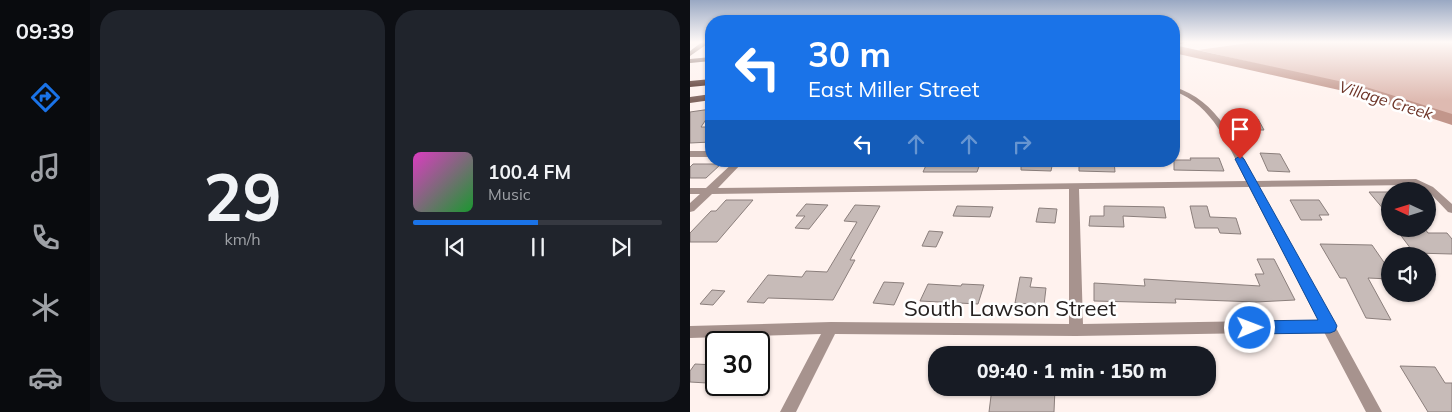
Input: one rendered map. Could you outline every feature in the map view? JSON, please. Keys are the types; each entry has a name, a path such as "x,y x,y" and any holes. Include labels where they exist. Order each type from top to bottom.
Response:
{"highway":[{"path":"690,75 705,73"},
{"path":"690,84 705,83"}],"main road":[{"path":"690,100 705,99"}],"street":[{"path":"1180,91 1198,100 1211,111 1233,147 1330,326 1374,412"},
{"path":"690,154 705,154"},
{"path":"690,209 734,167"},
{"path":"690,191 1416,182 1430,189 1452,210"},
{"path":"1074,185 1076,330"},
{"name":"South Lawson Street","path":"690,332 831,328 1076,330 1330,326"},
{"path":"788,412 831,328"}],"shaded area":[{"path":"1246,61 1452,61 1452,118 1366,89"}],"building":[{"path":"705,110 705,121 701,127 705,127 705,142 690,143 690,112"},
{"path":"1239,118 1258,119 1264,130 1244,130"},
{"path":"1260,153 1280,154 1290,172 1268,171"},
{"path":"1190,158 1219,158 1224,171 1174,170 1174,167 1180,167 1180,160 1191,160"},
{"path":"693,164 705,164 705,167 718,167 706,178 690,178 690,167"},
{"path":"925,167 979,167 977,172 923,172"},
{"path":"1021,167 1052,167 1051,171 1021,170"},
{"path":"1079,167 1115,167 1115,172 1079,171"},
{"path":"1369,192 1381,192 1381,206"},
{"path":"726,200 753,200 717,242 690,242 690,233 711,211 716,211"},
{"path":"1290,200 1319,200 1329,215 1319,215 1322,220 1301,220"},
{"path":"806,204 828,205 809,229 795,228 805,216 796,216"},
{"path":"855,205 880,206 850,260 855,260 833,300 768,298 764,303 747,302 768,275 802,277 806,271 827,272 857,222 844,221"},
{"path":"957,206 993,207 990,217 953,216"},
{"path":"1104,206 1164,207 1166,218 1123,216 1124,227 1089,226 1090,216 1104,216"},
{"path":"1190,206 1207,206 1210,217 1236,218 1241,234 1220,233 1218,228 1195,228"},
{"path":"1039,208 1057,209 1055,223 1036,222"},
{"path":"929,231 943,232 936,247 922,246"},
{"path":"1436,233 1447,233 1452,239 1452,254 1436,254 1436,247 1410,247 1403,238 1436,238"},
{"path":"1320,244 1372,245 1381,258 1381,279 1368,278 1391,320 1366,318 1346,278 1340,278"},
{"path":"1257,259 1274,259 1295,300 1256,302 1175,299 1176,303 1094,301 1094,283 1145,286 1144,279 1260,286 1255,274 1264,274"},
{"path":"1020,277 1032,278 1030,287 1046,288 1044,305 1015,303"},
{"path":"884,282 904,283 894,305 873,303"},
{"path":"928,284 984,285 978,304 920,301"},
{"path":"712,290 725,291 713,305 700,304"},
{"path":"695,364 705,364 705,383 690,382 690,371"},
{"path":"1400,366 1435,367 1445,383 1452,383 1452,412 1428,412"},
{"path":"991,396 1055,396 1054,412 989,412"}],"waterway":[{"name":"Village Creek","path":"1230,61 1361,90 1452,120"}],"route":[{"path":"1240,159 1330,326 1250,328"}]}
